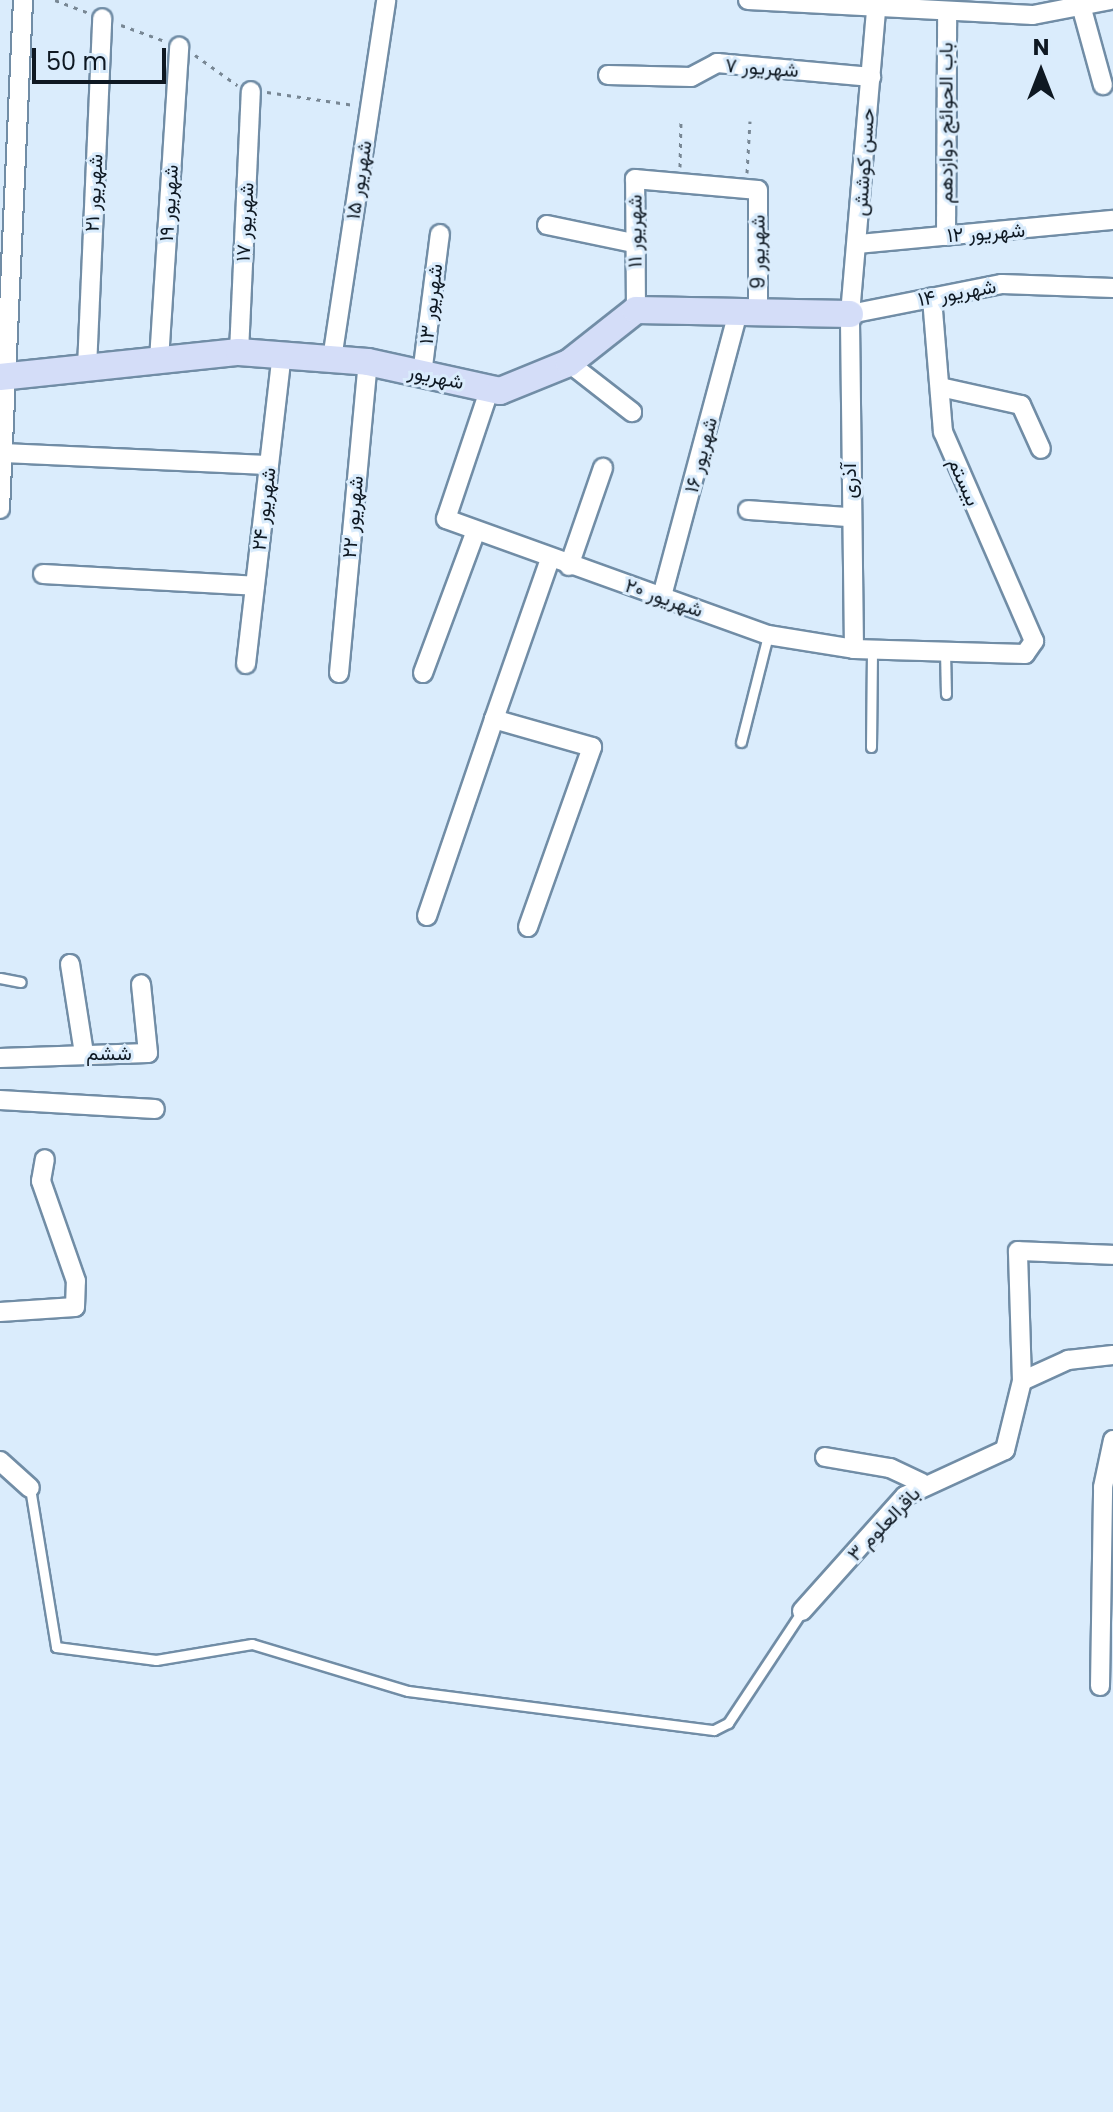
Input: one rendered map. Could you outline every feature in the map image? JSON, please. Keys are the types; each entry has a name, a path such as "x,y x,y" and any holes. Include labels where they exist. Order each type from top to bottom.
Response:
{"street":[{"path":"0,509 4,453 1,377 23,0"},
{"name":"شهریور ۱۵","path":"332,359 386,0"},
{"path":"748,0 876,9 918,5 947,11 1012,7 1082,9 1110,0"},
{"name":"حسن کوشش","path":"850,314 876,9"},
{"path":"1082,9 1103,85"},
{"name":"باب الحوائج دوازدهم","path":"946,236 947,11"},
{"name":"شهریور ۲۱","path":"87,368 102,18"},
{"name":"شهریور ۱۹","path":"159,360 179,47"},
{"name":"شهریور ۷","path":"608,75 691,77 717,63 871,77"},
{"name":"شهریور ۱۷","path":"239,352 251,91"},
{"name":"شهریور ۱۱","path":"636,310 633,243 635,179 752,189"},
{"name":"شهریور 9","path":"748,313 752,189"},
{"name":"شهریور ۱۲","path":"858,244 1113,220"},
{"path":"547,225 633,243"},
{"name":"شهریور ۱۳","path":"422,374 440,234"},
{"name":"شهریور ۱۴","path":"850,314 1002,284 1113,288"},
{"name":"بیستم","path":"932,297 943,432 1034,641 1025,654"},
{"path":"636,310 850,314"},
{"name":"شهریور","path":"1,377 239,352 368,362 490,388 569,363 636,310"},
{"name":"شهریور ۱۶","path":"662,596 748,313"},
{"name":"آذری","path":"850,314 849,517 863,649"},
{"name":"شهریور ۲۴","path":"246,664 282,354"},
{"name":"شهریور ۲۲","path":"339,673 368,362"},
{"path":"569,363 632,412"},
{"path":"940,387 1021,405 1041,449"},
{"name":"شهریور ۲۰","path":"490,388 446,519 475,533 768,635 863,649 1025,654"},
{"path":"4,453 269,465"},
{"path":"569,566 603,468"},
{"path":"748,510 849,517"},
{"path":"423,673 475,533"},
{"path":"427,916 550,559"},
{"path":"43,574 255,586"},
{"path":"494,719 592,747 528,927"},
{"path":"70,964 84,1053"},
{"name":"ششم","path":"0,1058 148,1053 141,984"},
{"path":"0,1100 155,1109"},
{"path":"0,1312 75,1307 76,1281 41,1181 45,1159"},
{"path":"1113,1255 1018,1251 1022,1381 1068,1360 1113,1355"},
{"name":"باقرالعلوم ۳","path":"802,1611 922,1483 1005,1450 1022,1381"},
{"path":"1100,1686 1103,1487 1113,1440"},
{"path":"825,1457 890,1468 922,1483"},
{"path":"0,1461 30,1488"}],"lane":[{"path":"741,742 768,635"},
{"path":"863,649 871,747"},
{"path":"945,651 946,694"},
{"path":"0,978 21,982"},
{"path":"30,1488 56,1647 156,1660 252,1644 408,1691 714,1730 728,1723 802,1611"}],"path":[{"path":"55,0 179,47 251,91 370,108"},
{"path":"680,183 681,119"},
{"path":"750,121 752,189"}]}
